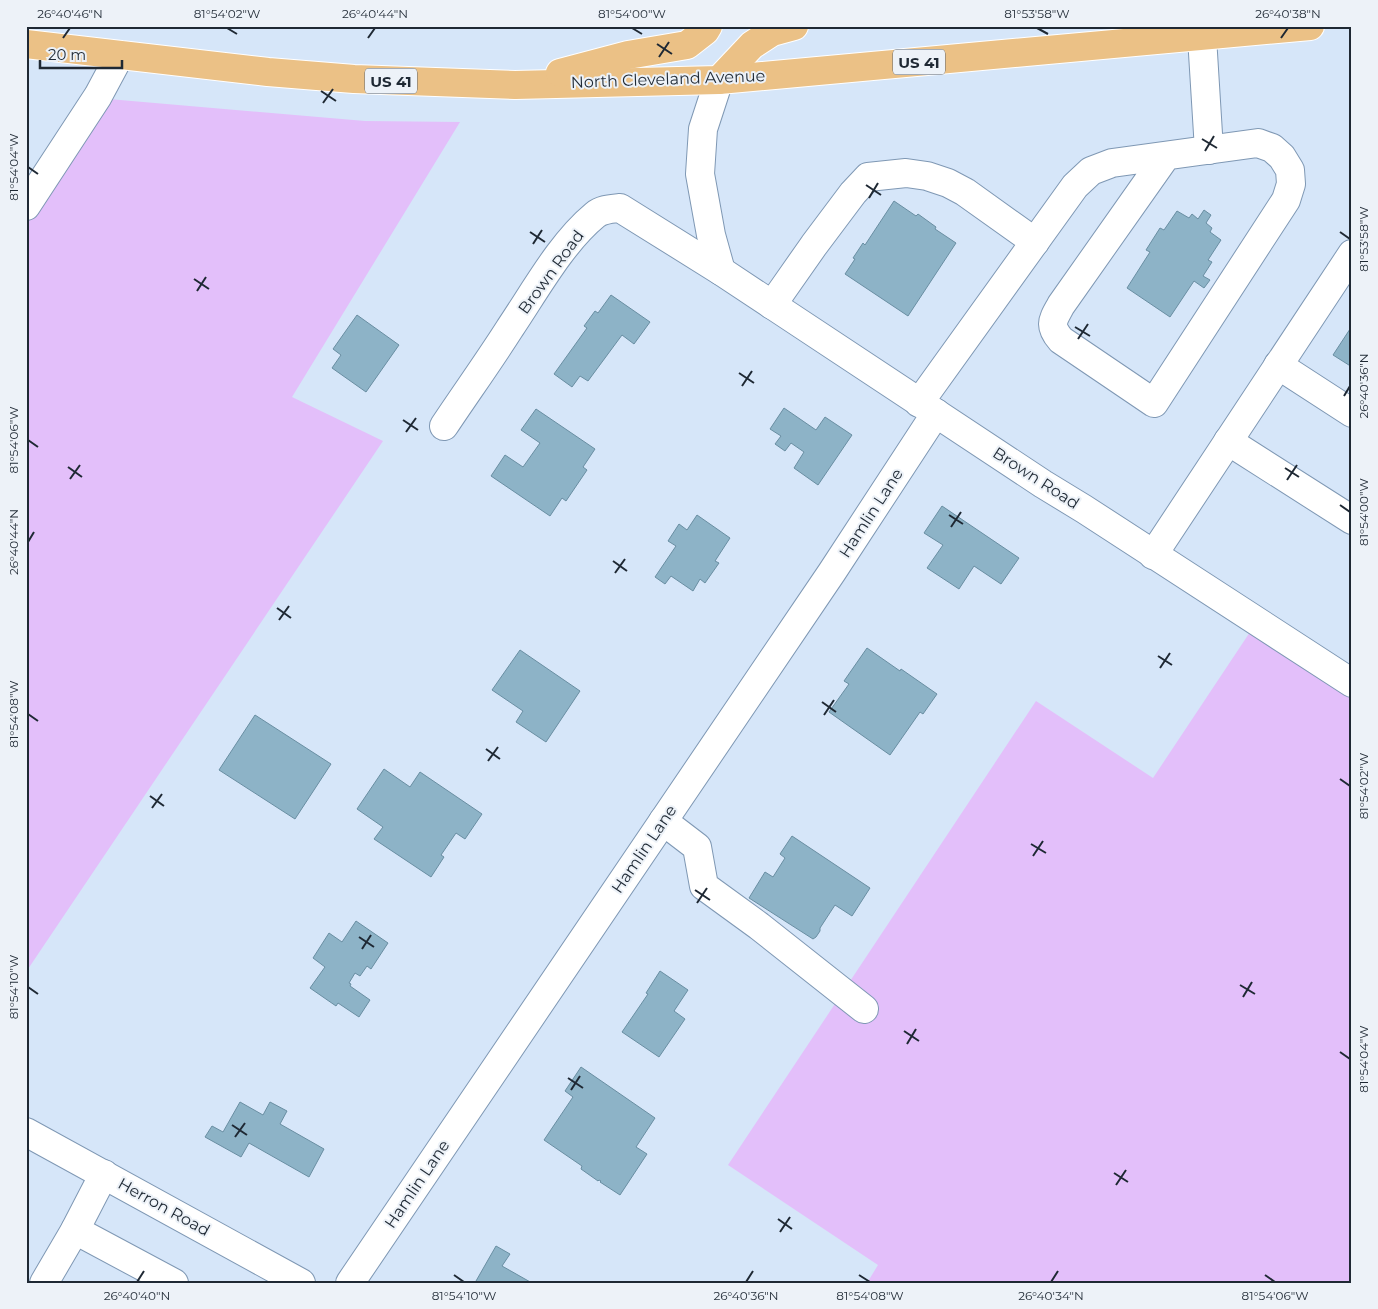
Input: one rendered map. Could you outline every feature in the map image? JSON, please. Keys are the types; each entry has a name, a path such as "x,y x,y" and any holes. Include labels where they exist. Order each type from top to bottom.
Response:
{"main road":[{"path":"515,85 628,55 687,45 705,31 708,26"},
{"path":"719,80 752,45 772,32 794,26"},
{"name":"North Cleveland Avenue","path":"26,44 268,72 354,79 515,85 719,80 1310,26"}],"street":[{"path":"1202,37 1209,150"},
{"path":"26,206 98,96 120,55"},
{"path":"719,80 702,129 700,174 711,235 721,271"},
{"name":"Hamlin Lane","path":"350,1283 826,580 928,408 1035,242 1076,186 1091,171 1112,162 1258,143 1272,148 1282,157 1290,170 1290,184 1286,200 1154,402 1061,340 1053,331 1053,320 1166,156"},
{"path":"772,305 814,244 853,192 868,177 906,173 927,176 948,183 965,192 1035,242"},
{"name":"Brown Road","path":"444,426 572,238 596,214 620,208 721,271 1043,484 1352,683"},
{"path":"1153,555 1352,254"},
{"path":"1278,365 1352,413"},
{"path":"1228,441 1352,520"},
{"path":"663,821 697,847 704,886 759,926 864,1009"},
{"name":"Herron Road","path":"26,1132 301,1283"},
{"path":"44,1283 75,1230 104,1174"},
{"path":"75,1230 141,1275 174,1283"}],"shaded area":[{"path":"97,98 365,121 460,122 292,397 383,441 26,972 26,205"},
{"path":"1264,611 1352,669 1352,1283 867,1283 878,1265 728,1165 1036,701 1153,778"}],"building":[{"path":"894,201 916,216 918,214 936,227 935,229 956,243 908,316 845,274 863,243 865,245"},
{"path":"1204,210 1211,215 1206,223 1212,228 1210,232 1221,240 1208,260 1212,262 1203,276 1210,280 1204,288 1194,281 1170,317 1127,288 1150,252 1146,250 1160,228 1164,230 1177,211 1189,218 1192,214 1198,219"},
{"path":"611,295 650,322 634,344 622,335 588,381 580,376 572,387 554,374 587,328 584,326 595,311 598,313"},
{"path":"357,315 399,345 366,392 332,368 341,355 333,349"},
{"path":"1352,326 1352,367 1333,355"},
{"path":"784,408 816,430 825,417 852,435 818,485 794,468 804,452 791,443 785,451 775,444 781,436 770,429"},
{"path":"536,409 595,449 583,467 587,470 566,501 562,498 550,516 491,476 505,455 523,467 540,443 521,430"},
{"path":"942,506 1019,558 1001,584 974,566 959,589 927,568 943,545 924,533"},
{"path":"697,515 730,538 715,561 719,563 705,583 700,579 693,591 671,576 665,584 655,577 676,546 668,541 679,524 687,530"},
{"path":"867,648 937,694 923,714 920,712 890,755 829,712 849,684 844,681"},
{"path":"520,650 580,691 546,742 516,722 523,711 492,690"},
{"path":"255,715 331,764 295,819 219,770"},
{"path":"384,769 410,787 420,772 482,814 465,839 456,833 441,855 444,857 431,877 374,839 383,827 357,809"},
{"path":"792,836 870,888 852,916 835,905 820,931 813,939 749,898 765,872 773,877 785,858 780,854"},
{"path":"356,921 388,943 371,969 367,966 360,976 355,973 349,983 351,984 350,986 370,1000 359,1017 338,1003 336,1006 310,988 325,967 313,958 329,933 342,942"},
{"path":"660,971 688,990 674,1011 685,1019 659,1057 622,1032 648,994 646,993"},
{"path":"581,1067 655,1118 636,1147 647,1154 620,1195 581,1169 582,1166 544,1140 573,1097 565,1091"},
{"path":"240,1102 263,1115 270,1102 287,1111 280,1124 324,1149 309,1177 249,1143 241,1157 205,1137 212,1126 223,1132"},
{"path":"496,1246 510,1254 502,1266 532,1283 479,1283 476,1281"}]}
